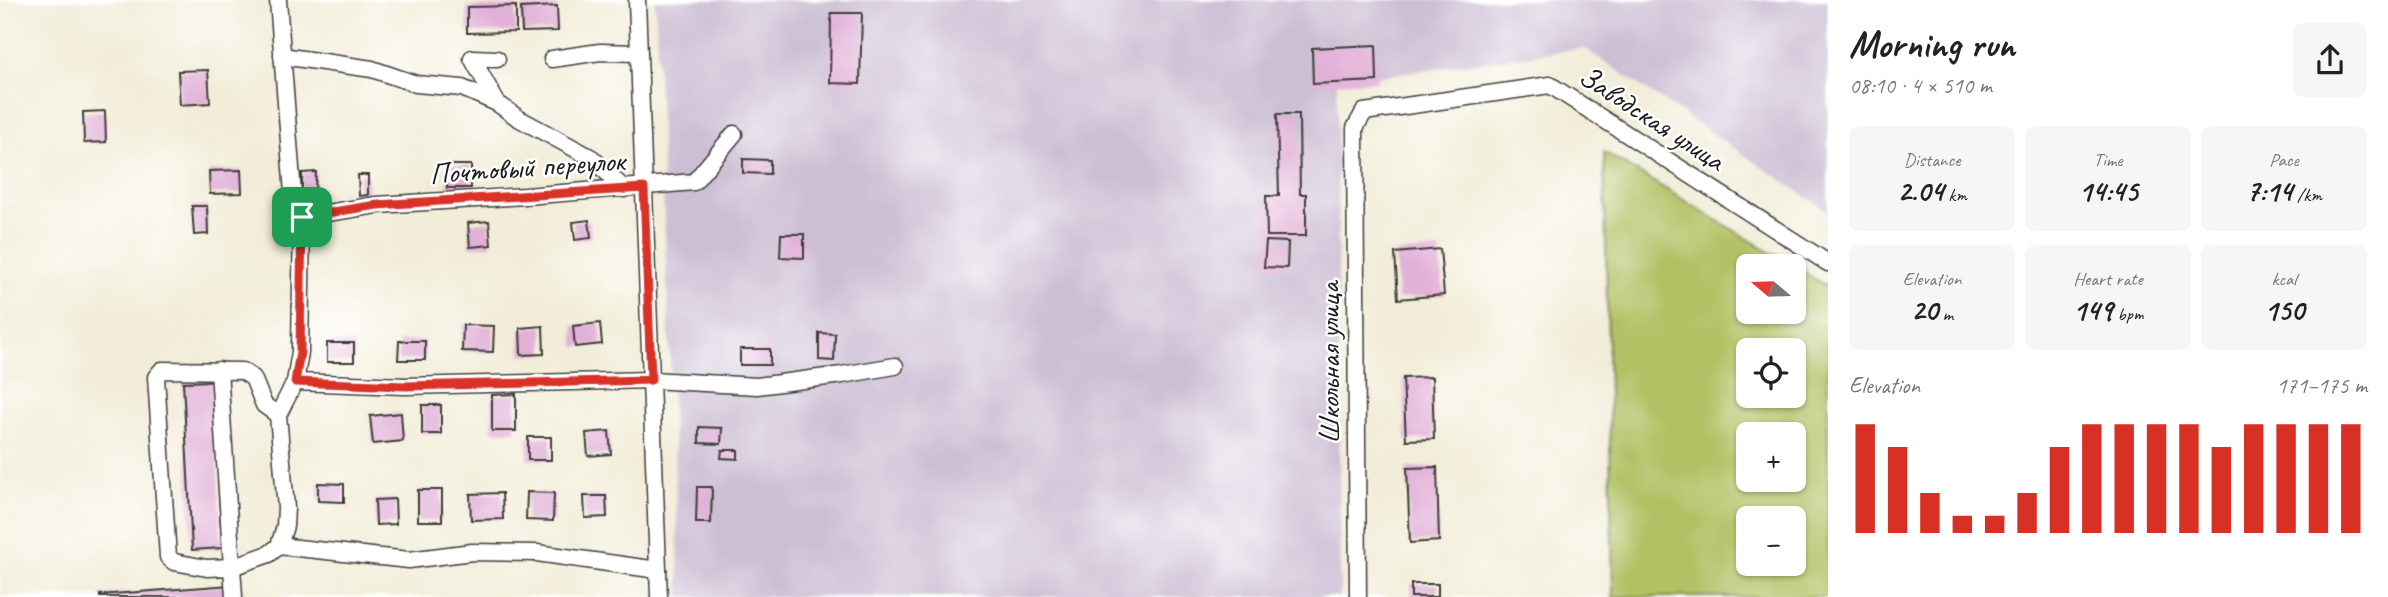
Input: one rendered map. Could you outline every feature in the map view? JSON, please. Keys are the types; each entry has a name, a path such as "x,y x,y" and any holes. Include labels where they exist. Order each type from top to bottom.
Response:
{"street":[{"path":"278,0 293,194 302,217 300,352 295,382 278,415 286,508 285,526 279,546 269,554 232,567 207,568 174,562 168,557 156,377 162,370 242,371 253,378 264,405 278,415"},
{"path":"637,0 659,597"},
{"path":"552,59 600,52 639,52"},
{"path":"282,55 372,69 416,84 462,88 497,103 518,118 592,158 624,189"},
{"path":"497,59 472,58 497,103"},
{"name":"Заводская улица","path":"1355,128 1364,112 1550,85 1828,263"},
{"name":"Школьная улица","path":"1355,128 1358,597"},
{"name":"Почтовый переулок","path":"302,217 377,205 644,188 694,182 734,134"},
{"path":"295,382 405,386 651,380 757,386 895,366"},
{"path":"219,370 234,597"},
{"path":"279,546 409,560 472,552 537,553 658,570"}],"shaded area":[{"path":"655,0 1828,0 1828,211 1584,48 1337,82 1340,597 680,597"}],"green space":[{"path":"1604,152 1773,254 1736,254 1736,324 1806,324 1806,273 1828,287 1828,597 1613,597"}],"building":[{"path":"516,6 516,32 467,33 467,7"},
{"path":"557,6 558,31 522,32 521,8"},
{"path":"831,13 862,13 860,84 830,83"},
{"path":"1376,45 1377,81 1313,84 1312,48"},
{"path":"208,70 210,103 180,105 178,71"},
{"path":"105,111 106,142 84,143 83,112"},
{"path":"1277,114 1299,114 1300,194 1306,194 1306,236 1267,236 1266,196 1279,196"},
{"path":"743,159 770,160 770,174 743,173"},
{"path":"447,165 471,165 471,188 447,188"},
{"path":"241,170 242,193 210,194 209,171"},
{"path":"316,172 315,191 302,191 302,173"},
{"path":"358,175 368,175 368,195 359,196"},
{"path":"192,206 207,206 208,234 194,235"},
{"path":"589,220 591,238 575,240 573,222"},
{"path":"489,221 491,245 470,247 468,223"},
{"path":"781,234 804,234 804,258 780,257"},
{"path":"1266,241 1288,242 1287,268 1264,267"},
{"path":"1440,249 1444,295 1398,299 1395,253"},
{"path":"600,323 602,344 575,347 573,326"},
{"path":"463,325 494,326 493,352 462,351"},
{"path":"543,326 544,354 521,355 520,328"},
{"path":"819,333 835,334 834,361 819,360"},
{"path":"399,341 425,341 425,360 398,360"},
{"path":"327,343 354,343 354,362 327,362"},
{"path":"740,349 770,349 770,365 740,365"},
{"path":"1432,377 1434,439 1406,440 1403,378"},
{"path":"213,381 222,548 192,550 183,382"},
{"path":"516,394 516,431 492,431 492,395"},
{"path":"422,405 441,405 441,434 422,434"},
{"path":"401,413 403,441 373,444 370,416"},
{"path":"699,427 722,428 721,444 699,443"},
{"path":"609,431 611,454 588,456 586,433"},
{"path":"528,437 551,437 551,460 528,460"},
{"path":"722,450 738,450 738,459 721,458"},
{"path":"1437,467 1439,541 1410,543 1407,468"},
{"path":"318,483 344,484 344,502 318,501"},
{"path":"697,487 712,487 711,523 696,523"},
{"path":"418,490 442,490 442,521 418,521"},
{"path":"527,492 554,493 553,521 526,520"},
{"path":"502,493 503,519 471,520 470,494"},
{"path":"584,496 606,496 607,517 585,518"},
{"path":"395,499 396,524 376,525 375,500"},
{"path":"1411,584 1438,584 1438,597 1411,597"},
{"path":"230,585 231,597 100,597 100,595"}],"route":[{"path":"644,188 651,380 405,386 295,382 300,352 302,217 377,205 644,188"}]}
